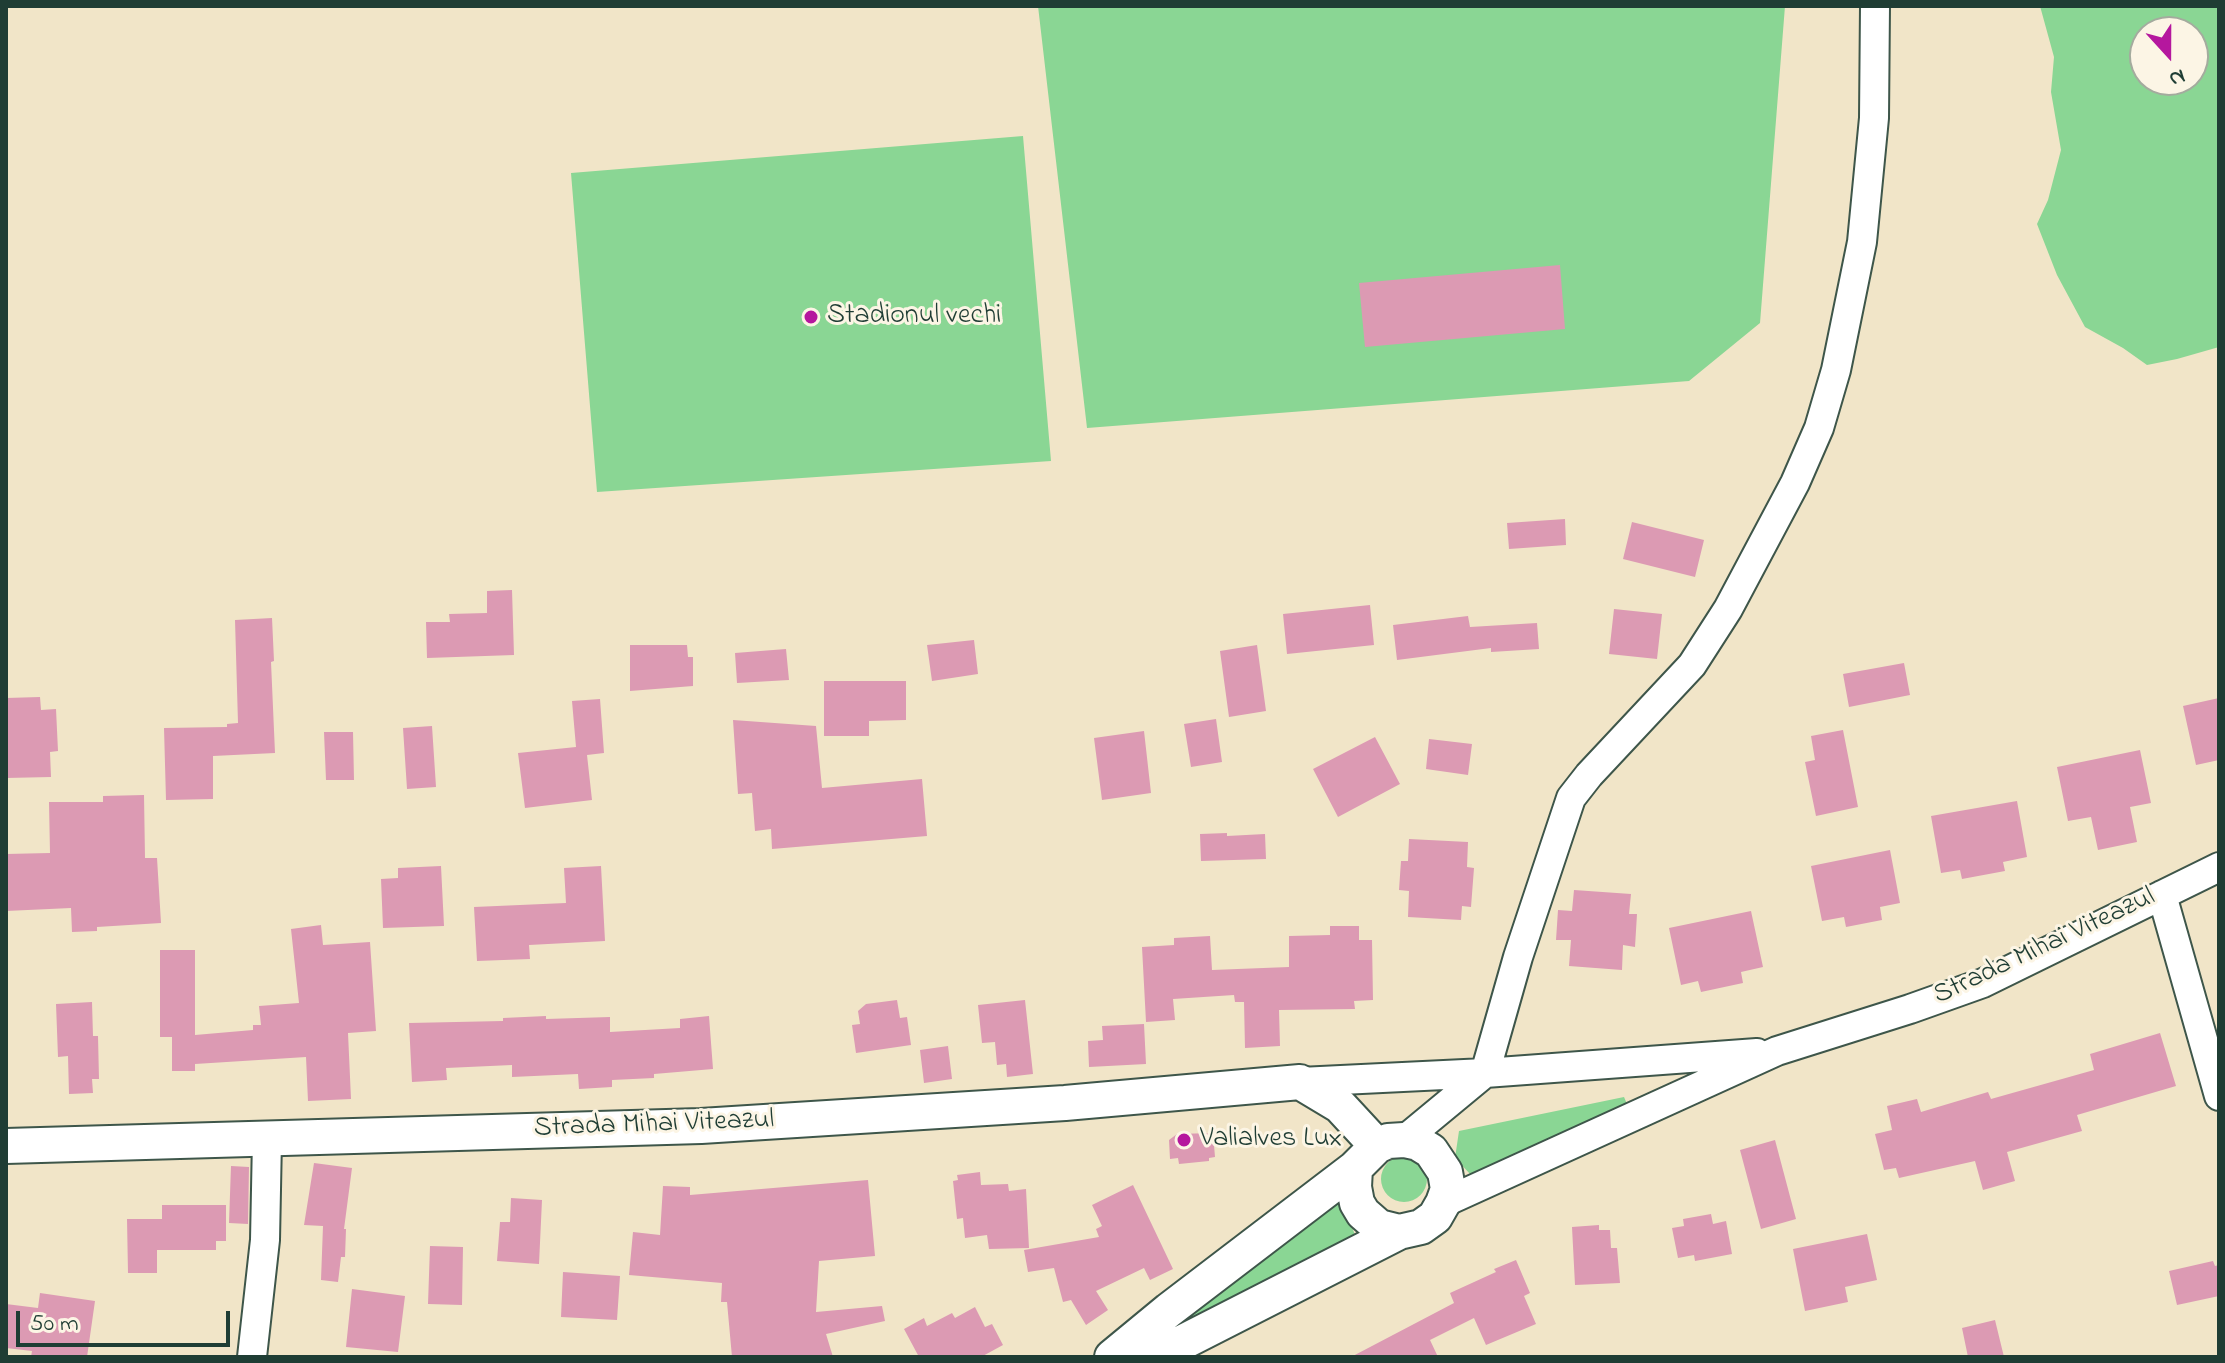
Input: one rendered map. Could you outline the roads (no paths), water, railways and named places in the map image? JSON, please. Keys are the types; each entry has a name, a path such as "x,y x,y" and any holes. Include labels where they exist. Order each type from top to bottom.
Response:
{"street":[{"path":"1112,1357 1169,1310 1485,1073 1522,943 1571,798 1692,665 1728,609 1795,483 1819,428 1836,370 1862,242 1874,118 1875,6"},
{"name":"Strada Mihai Viteazul","path":"1443,1203 1777,1051 1983,983 2219,867"},
{"path":"2162,895 2219,1096"},
{"name":"Strada Mihai Viteazul","path":"6,1146 701,1126 1777,1051"},
{"path":"1300,1082 1340,1106 1378,1151"},
{"path":"252,1357 265,1240 267,1139"},
{"path":"1154,1357 1399,1232 1421,1227 1435,1217 1448,1189 1445,1172 1431,1151 1418,1143 1378,1151 1354,1187 1363,1213 1379,1227 1399,1232"}],"place":[{"name":"Stadionul vechi","path":"811,317"},
{"name":"Valialves Lux","path":"1184,1140"}]}
